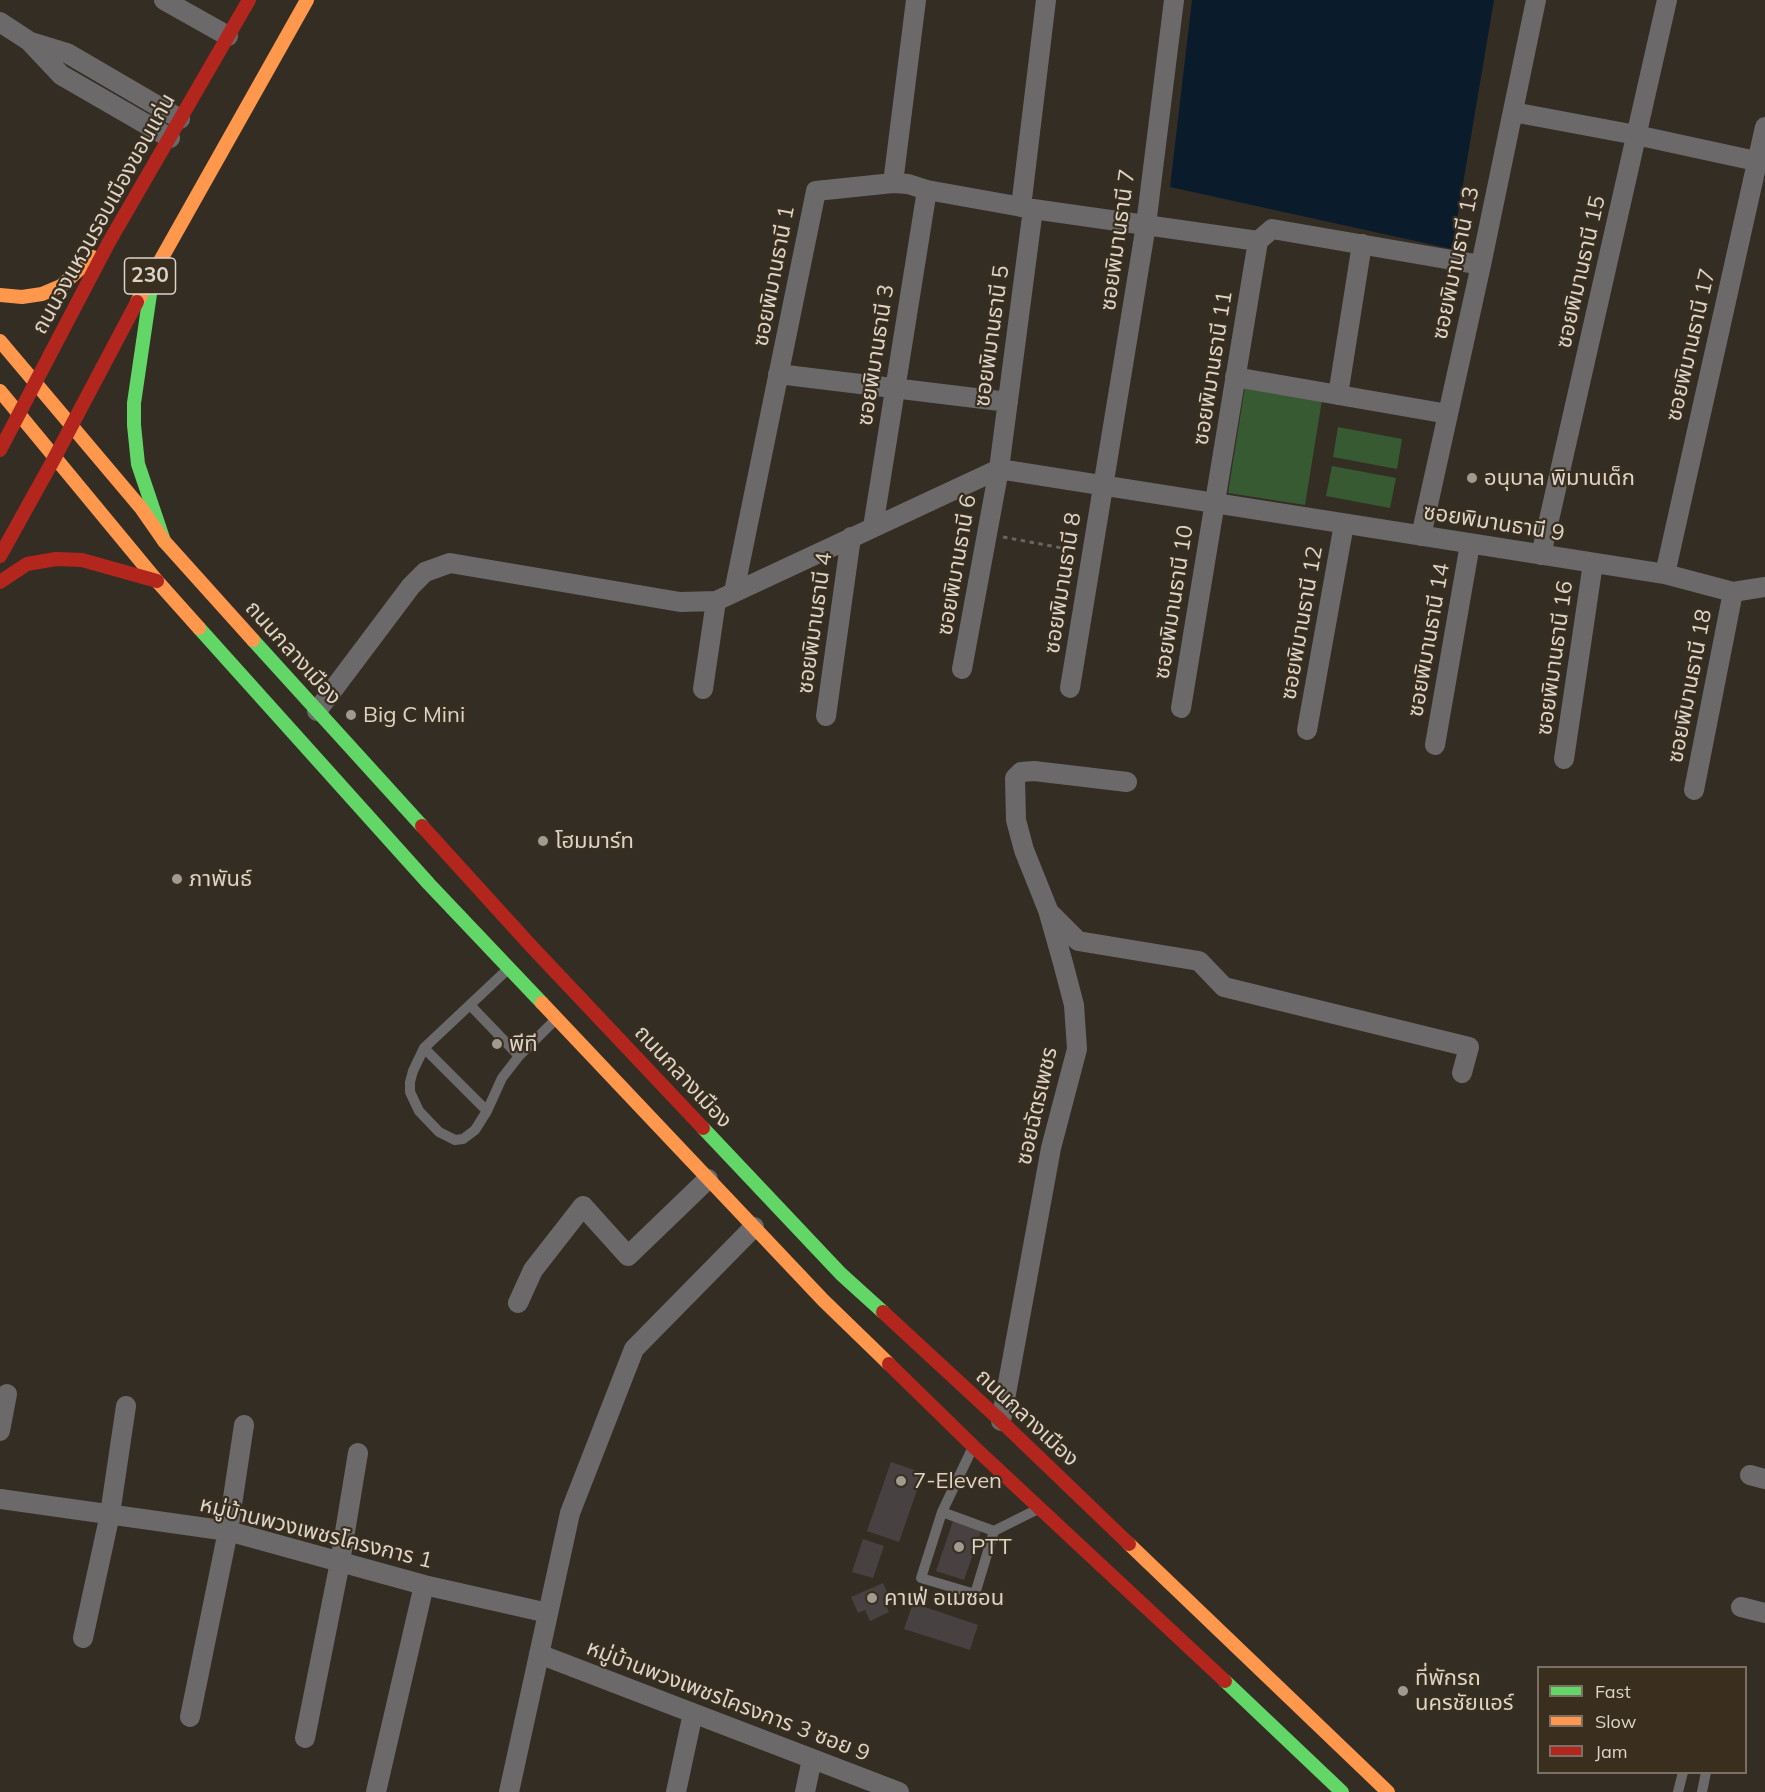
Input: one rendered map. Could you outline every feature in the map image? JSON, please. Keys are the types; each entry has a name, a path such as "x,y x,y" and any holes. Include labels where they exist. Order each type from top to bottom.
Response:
{"main road":[{"name":"ถนนวงแหวนรอบเมืองขอนแก่น","path":"0,450 109,242 249,0"},
{"name":"230","path":"0,556 55,457 154,268 307,0"},
{"path":"0,295 22,297 42,294 61,286 109,242"},
{"path":"154,268 134,403 134,425 138,464 164,541"},
{"name":"ถนนกลางเมือง","path":"0,341 141,508 164,541 317,711 520,958 556,1019 823,1300 974,1447 1342,1792"},
{"name":"ถนนกลางเมือง","path":"0,391 157,581 429,884 520,958 841,1274 1001,1421 1388,1792"},
{"path":"0,582 27,564 56,559 82,560 157,581"}],"street":[{"path":"164,0 228,36"},
{"path":"916,0 893,183 1027,208 1258,241 1272,229 1481,265"},
{"name":"ซอยพิมานธานี 5","path":"999,469 1008,402 1046,0"},
{"name":"ซอยพิมานธานี 7","path":"1103,485 1146,225 1174,0"},
{"name":"ซอยพิมานธานี 13","path":"1421,536 1481,265 1536,0"},
{"name":"ซอยพิมานธานี 15","path":"1541,555 1667,0"},
{"path":"0,22 29,41 61,75 170,138"},
{"path":"29,41 67,53 180,119"},
{"path":"1513,112 1761,162"},
{"name":"ซอยพิมานธานี 17","path":"1665,574 1761,162 1765,127"},
{"name":"ซอยพิมานธานี 1","path":"734,592 816,191 893,183"},
{"name":"ซอยพิมานธานี 3","path":"873,527 927,190"},
{"name":"ซอยพิมานธานี 11","path":"1215,503 1258,241"},
{"path":"1338,395 1362,244"},
{"path":"778,374 1008,402"},
{"path":"1235,377 1448,414"},
{"path":"317,711 411,586 425,572 450,563 680,602 716,601 999,469"},
{"name":"ซอยพิมานธานี 9","path":"999,469 1665,574 1733,592 1765,587"},
{"name":"ซอยพิมานธานี 6","path":"962,669 999,469"},
{"name":"ซอยพิมานธานี 8","path":"1070,688 1103,485"},
{"name":"ซอยพิมานธานี 10","path":"1181,708 1215,503"},
{"name":"ซอยพิมานธานี 12","path":"1307,730 1344,524"},
{"name":"ซอยพิมานธานี 4","path":"826,716 851,537"},
{"name":"ซอยพิมานธานี 14","path":"1435,745 1470,543"},
{"name":"ซอยพิมานธานี 16","path":"1564,759 1593,563"},
{"name":"ซอยพิมานธานี 18","path":"1694,790 1733,592"},
{"path":"703,689 716,601"},
{"name":"ซอยฉัตรเพชร","path":"1001,1421 1051,1148 1077,1049 1074,1005 1047,910 1024,850 1016,820 1015,778 1021,772 1034,771 1127,782"},
{"path":"1047,910 1078,941 1199,961 1224,987 1469,1047 1462,1073"},
{"path":"518,1303 533,1270 583,1206 628,1256 708,1179"},
{"path":"509,1792 570,1513 634,1349 754,1227"},
{"path":"0,1431 7,1394"},
{"path":"83,1638 110,1514 126,1406"},
{"path":"190,1717 228,1531 244,1425"},
{"path":"305,1738 358,1453"},
{"name":"หมู่บ้านพวงเพชรโครงการ 1","path":"0,1499 228,1531 424,1585 548,1613"},
{"path":"376,1792 424,1585"},
{"path":"1741,1607 1765,1613"},
{"name":"หมู่บ้านพวงเพชรโครงการ 3 ซอย 9","path":"539,1654 899,1792"},
{"path":"676,1792 693,1713"},
{"path":"805,1792 812,1759"}],"lane":[{"path":"520,958 424,1048 413,1071 410,1092 419,1111 447,1137 455,1140 463,1139 476,1130 502,1078 519,1056 556,1019"},
{"path":"470,1005 519,1056"},
{"path":"424,1048 487,1111"},
{"path":"974,1447 942,1512 921,1578 975,1594 994,1531"},
{"path":"942,1512 994,1531 1041,1508"},
{"path":"1678,1792 1683,1774"},
{"path":"1702,1792 1706,1774"}],"path":[{"path":"987,534 1092,553"}],"green space":[{"path":"1245,387 1322,400 1305,505 1228,493"},
{"path":"1338,427 1402,439 1397,469 1333,457"},
{"path":"1332,466 1396,478 1390,508 1326,496"}],"water":[{"path":"1192,0 1494,0 1452,249 1170,187"}],"building":[{"path":"891,1462 923,1473 899,1542 867,1531"},
{"path":"953,1521 981,1531 964,1580 936,1571"},
{"path":"863,1539 884,1546 873,1578 852,1572"},
{"path":"883,1583 889,1596 883,1599 889,1612 870,1621 865,1610 858,1613 851,1597"},
{"path":"913,1603 978,1625 970,1650 904,1629"}],"traffic: fast":[{"path":"150,294 134,403 134,425 138,464 164,541"},
{"path":"199,628 429,884 542,1003"},
{"path":"253,640 422,826"},
{"path":"703,1128 841,1274 883,1312"},
{"path":"1225,1681 1342,1792"}],"traffic: slow":[{"path":"137,302 307,0"},
{"path":"0,295 22,297 42,294 61,286 93,257"},
{"path":"0,341 141,508 164,541 253,640"},
{"path":"0,391 157,581 199,628"},
{"path":"542,1003 823,1300 889,1364"},
{"path":"1129,1544 1388,1792"}],"traffic: jam":[{"path":"0,450 109,242 249,0"},
{"path":"0,556 137,302"},
{"path":"0,582 27,564 56,559 82,560 157,581"},
{"path":"422,826 532,947 703,1128"},
{"path":"883,1312 1129,1544"},
{"path":"889,1364 974,1447 1225,1681"}],"place":[{"name":"อนุบาล พิมานเด็ก","path":"1472,478"},
{"name":"Big C Mini","path":"351,715"},
{"name":"โฮมมาร์ท","path":"543,841"},
{"name":"ภาพันธ์","path":"177,879"},
{"name":"พีที","path":"497,1044"},
{"name":"7-Eleven","path":"901,1481"},
{"name":"PTT","path":"959,1547"},
{"name":"คาเฟ่ อเมซอน","path":"872,1598"},
{"name":"ที่พักรถ นครชัยแอร์","path":"1403,1691"}]}
